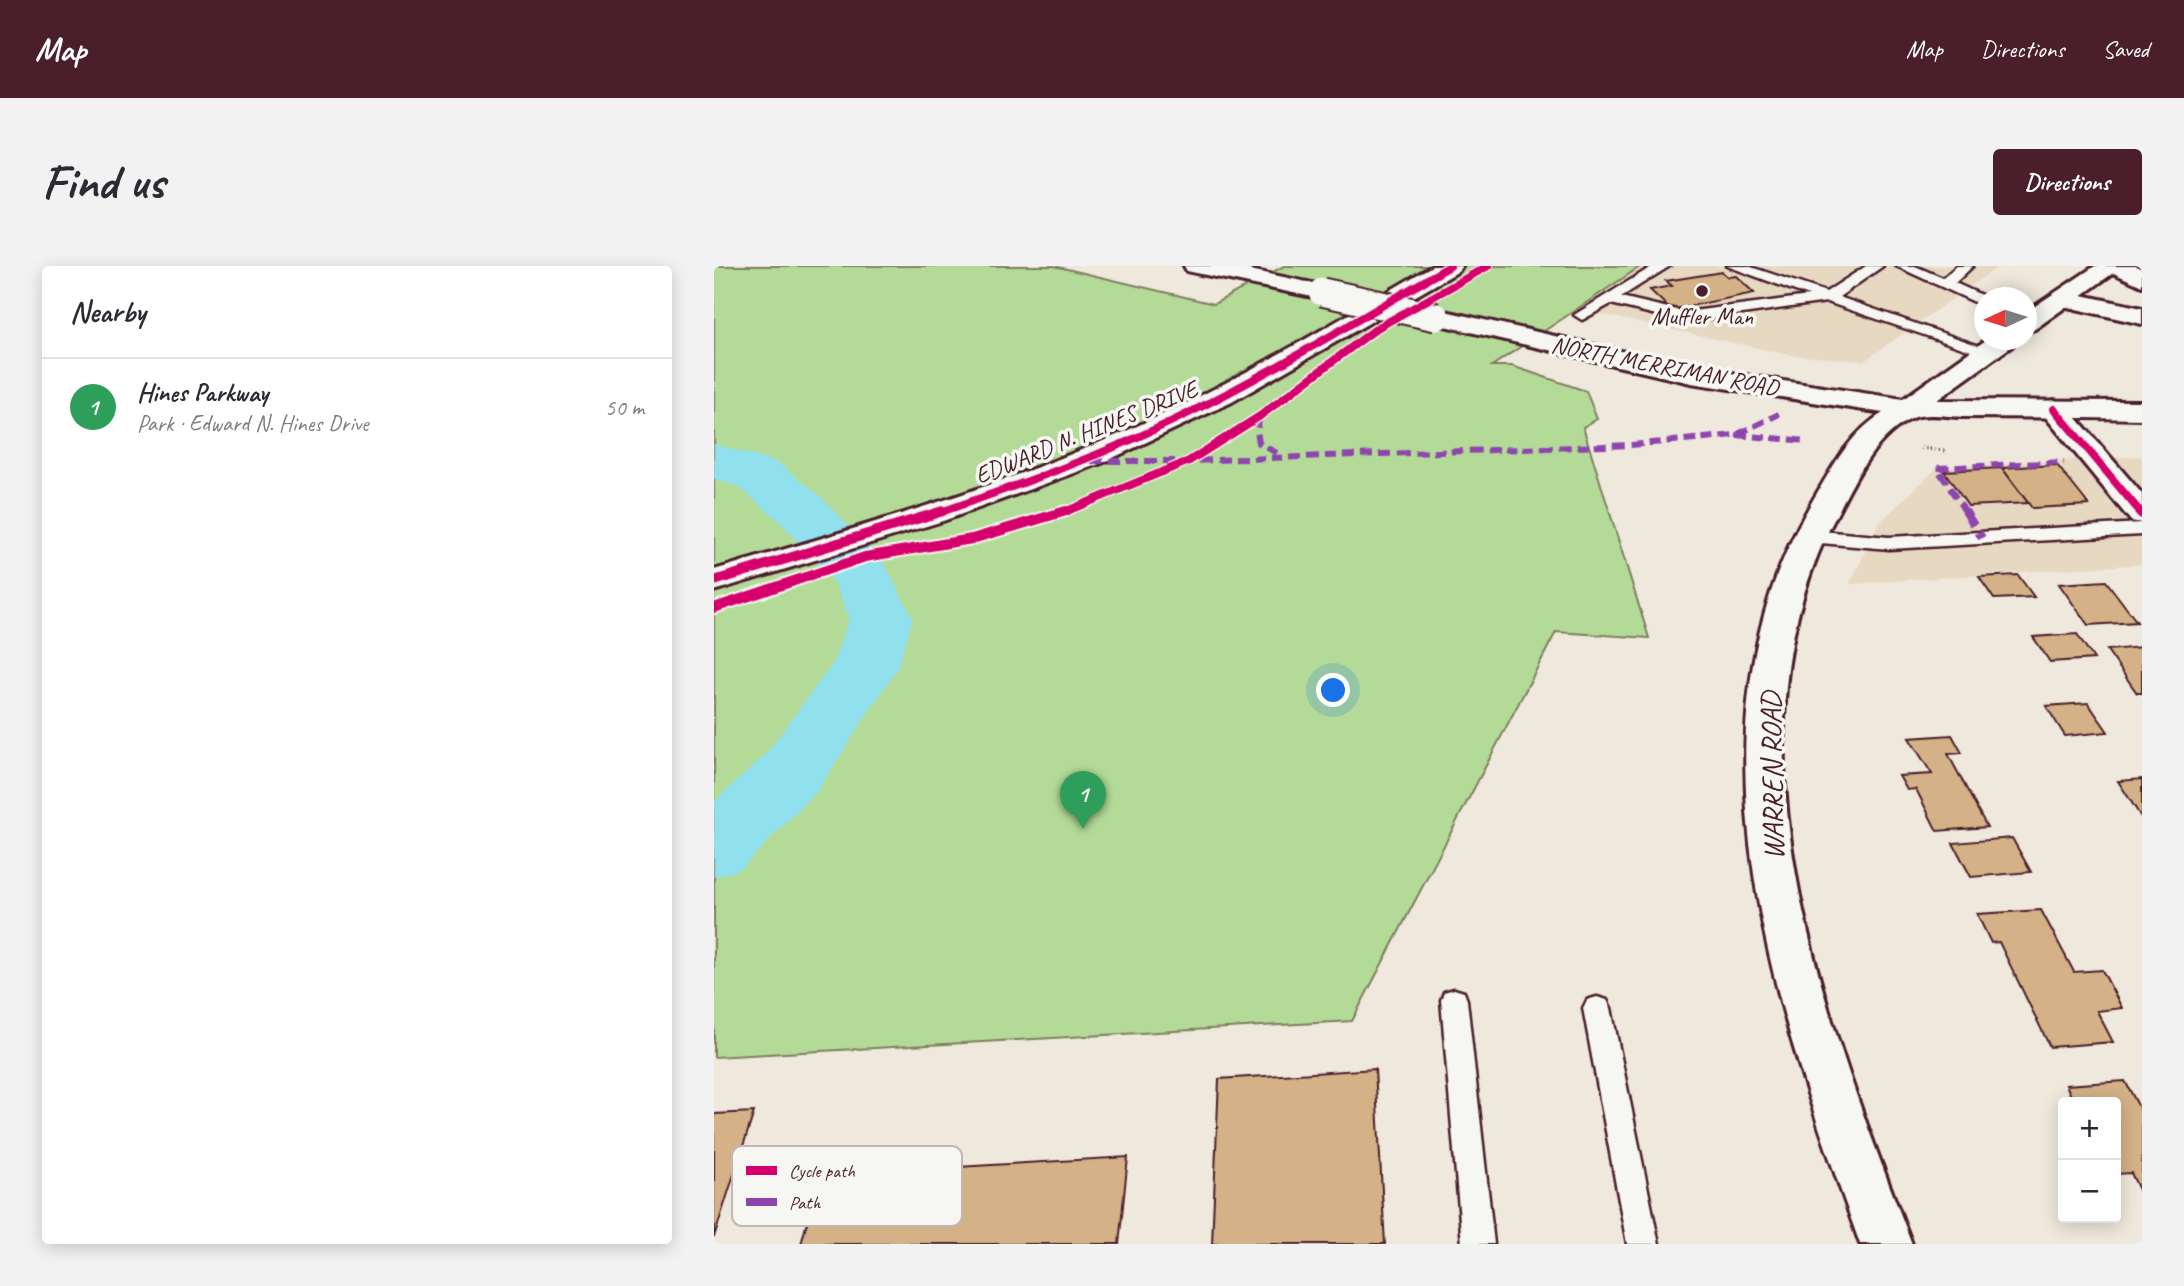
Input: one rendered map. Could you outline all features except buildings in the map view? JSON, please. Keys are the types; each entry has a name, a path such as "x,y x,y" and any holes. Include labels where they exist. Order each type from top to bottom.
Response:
{"main road":[{"name":"NORTH MERRIMAN ROAD","path":"1196,266 1691,375 1908,408 2142,410"},
{"name":"EDWARD N. HINES DRIVE","path":"714,581 1009,490 1144,435 1216,400 1450,266"},
{"path":"2037,315 2111,266"},
{"path":"2119,266 2142,279"},
{"path":"2063,299 2142,316"},
{"name":"WARREN ROAD","path":"1886,1244 1818,1060 1786,938 1773,868 1765,747 1769,678 1781,613 1796,564 1867,438 1987,350"},
{"path":"2054,409 2142,514"}],"lane":[{"path":"1582,315 1663,266"},
{"path":"1734,266 1827,298 1974,339"},
{"path":"1609,299 1685,317 1827,298 1876,266"},
{"path":"1903,266 1974,297"},
{"path":"1945,284 1966,266"},
{"path":"1810,536 1889,543 2142,529"},
{"path":"1454,999 1478,1244"},
{"path":"1597,1008 1643,1244"}],"path":[{"path":"1921,449 1947,451"}],"shaded area":[{"path":"1641,266 1999,266 1864,361 1790,355 1576,309"},
{"path":"2142,456 2142,564 1850,584 1878,524 1937,468"}],"green space":[{"path":"714,266 1054,266 1214,304 1284,266 1641,266 1492,366 1512,366 1586,391 1597,419 1583,427 1649,638 1556,632 1352,1021 714,1057"}],"waterway":[{"path":"714,461 759,475 799,508 862,576 881,618 865,667 792,772 714,848"}],"marked path":[{"path":"1091,461 1189,461 1631,445 1736,435 1779,414"},
{"path":"1260,416 1257,430 1259,443 1280,455"},
{"path":"1736,435 1807,441"},
{"path":"1982,538 1937,468 2064,462"}],"cycle path":[{"path":"714,581 932,515 1092,457 1222,396 1450,266"},
{"path":"714,608 865,557 972,539 1051,517 1189,461 1260,416 1377,328 1488,266"},
{"path":"2054,409 2142,514"}],"place":[{"name":"Muffler Man","path":"1702,291"},
{"name":"Hines Parkway","path":"1083,829"}]}
